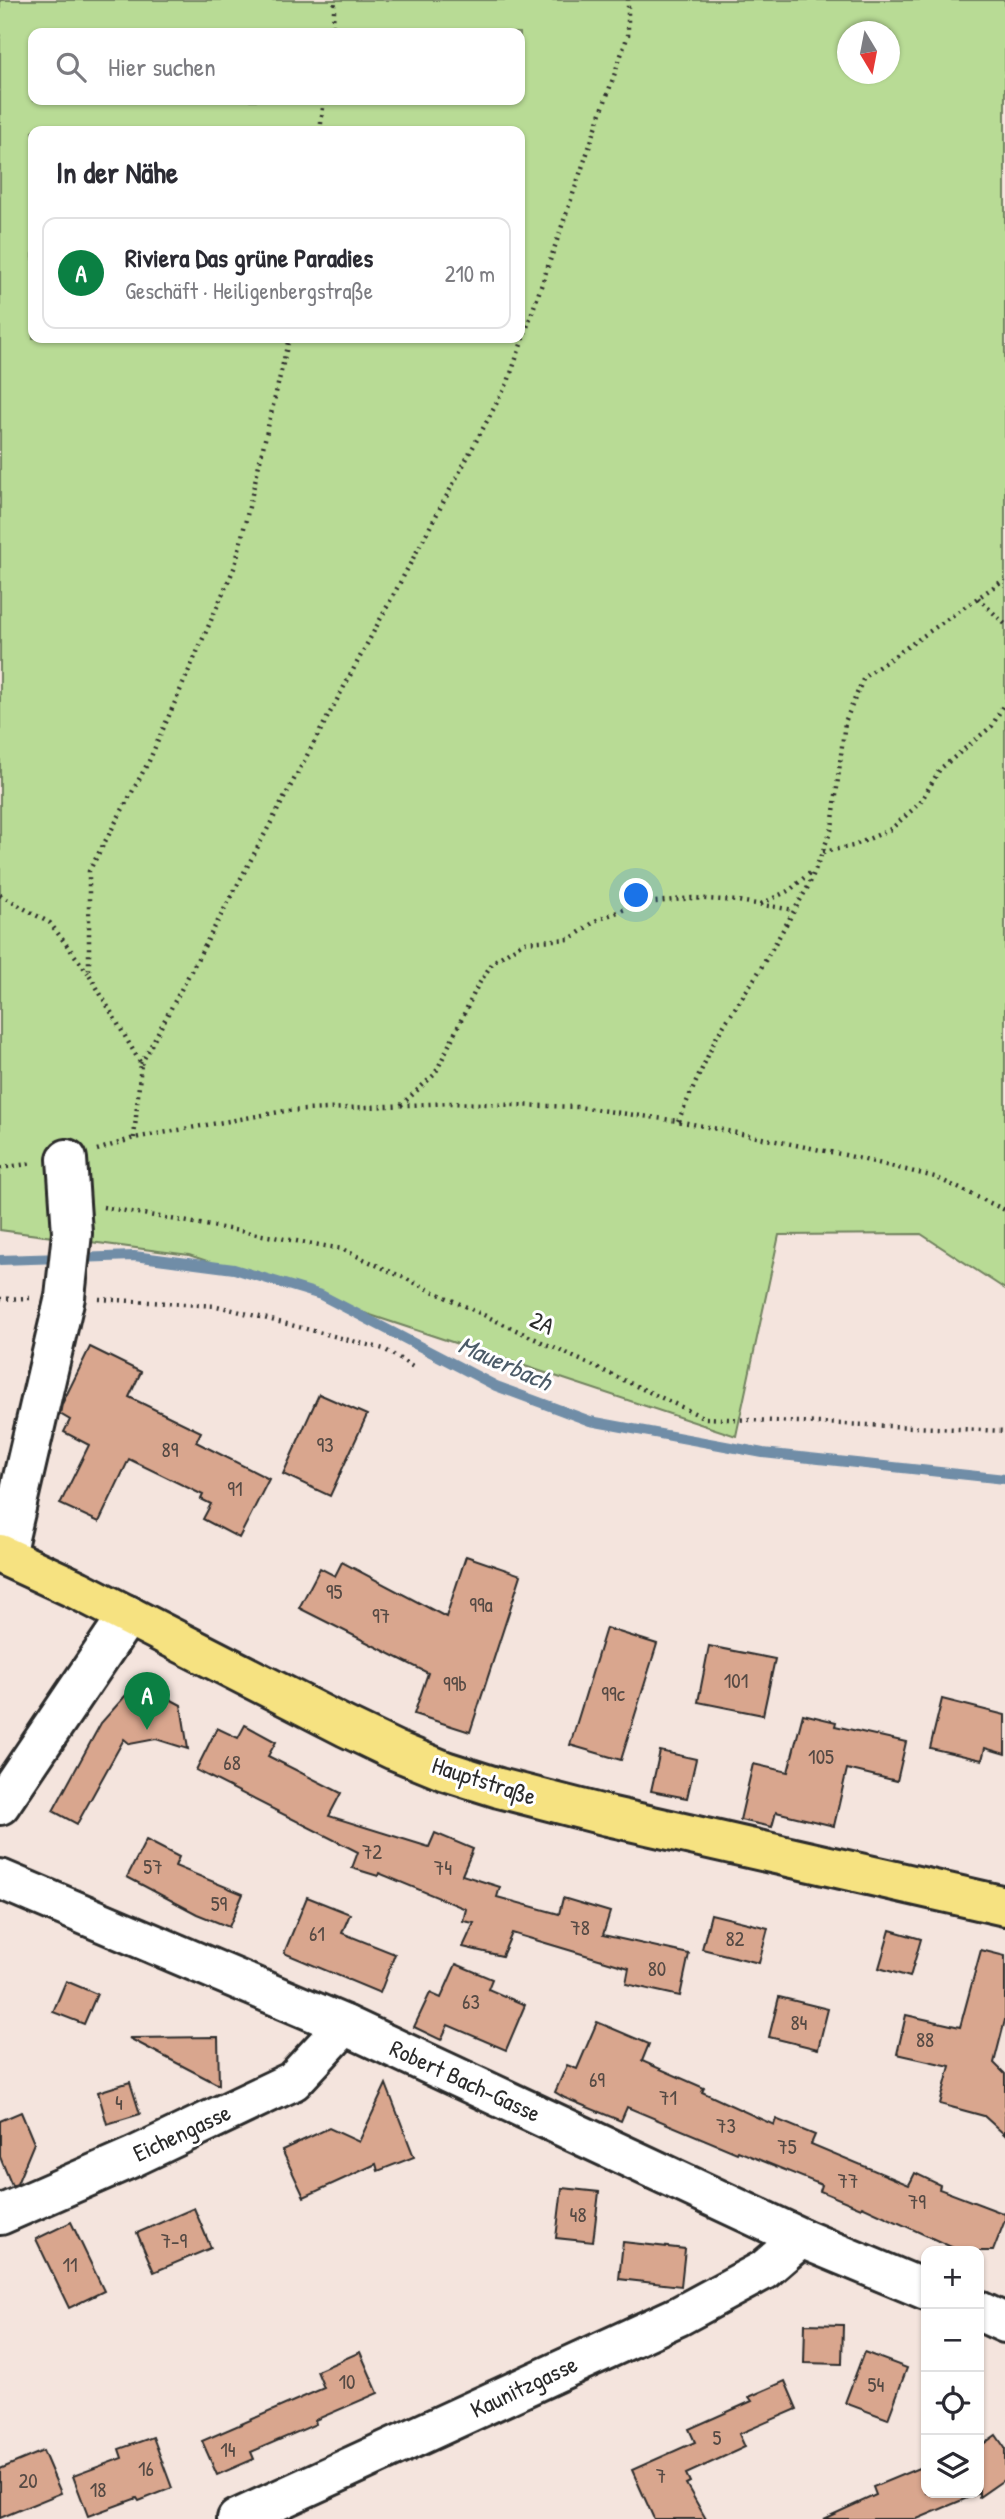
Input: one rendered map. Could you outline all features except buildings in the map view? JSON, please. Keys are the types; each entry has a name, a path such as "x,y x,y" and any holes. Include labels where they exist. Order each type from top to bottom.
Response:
{"main road":[{"name":"Hauptstraße","path":"2,1555 128,1615 358,1733 445,1771 608,1816 1005,1906"}],"street":[{"path":"2,1555 65,1297 71,1217 67,1159"},
{"path":"0,1805 128,1615"},
{"name":"Robert Bach-Gasse","path":"0,1879 345,2025 801,2238 921,2288"},
{"name":"Eichengasse","path":"0,2215 133,2157 293,2081 345,2025"},
{"name":"Kaunitzgasse","path":"237,2519 679,2316 764,2270 801,2238"},
{"path":"984,2313 1005,2323"}],"path":[{"path":"332,28 335,0"},
{"path":"525,333 628,35 628,0"},
{"path":"321,126 323,105"},
{"path":"89,974 89,871 149,761 235,566 288,343"},
{"path":"134,1138 141,1064 508,382 521,343"},
{"path":"678,1121 717,1036 758,973 809,884 832,828 845,722 864,677 1005,579"},
{"path":"978,598 1005,624"},
{"path":"822,852 853,846 891,829 920,803 940,769 992,726 1005,702"},
{"path":"761,905 790,890 815,869"},
{"path":"0,895 50,923 89,974 141,1064"},
{"path":"401,1105 435,1074 477,987 493,962 524,942 570,939 597,920 638,904 692,898 794,910"},
{"path":"0,1168 67,1159 134,1138 285,1111 452,1103 578,1107 678,1121 845,1155 935,1177 1005,1210"},
{"name":"2A","path":"71,1217 121,1211 342,1250 705,1418 1005,1431"},
{"path":"0,1299 65,1297 217,1306 384,1349 416,1369"}],"green space":[{"path":"0,0 1005,0 1005,1289 921,1234 779,1235 736,1436 189,1255 0,1230"}],"waterway":[{"name":"Mauerbach","path":"77,1258 134,1256 234,1269 321,1295 496,1386 590,1421 763,1453 1005,1479"},
{"name":"Mauerbach","path":"0,1260 62,1258"}],"place":[{"name":"Riviera Das grüne Paradies","path":"147,1730"}]}
